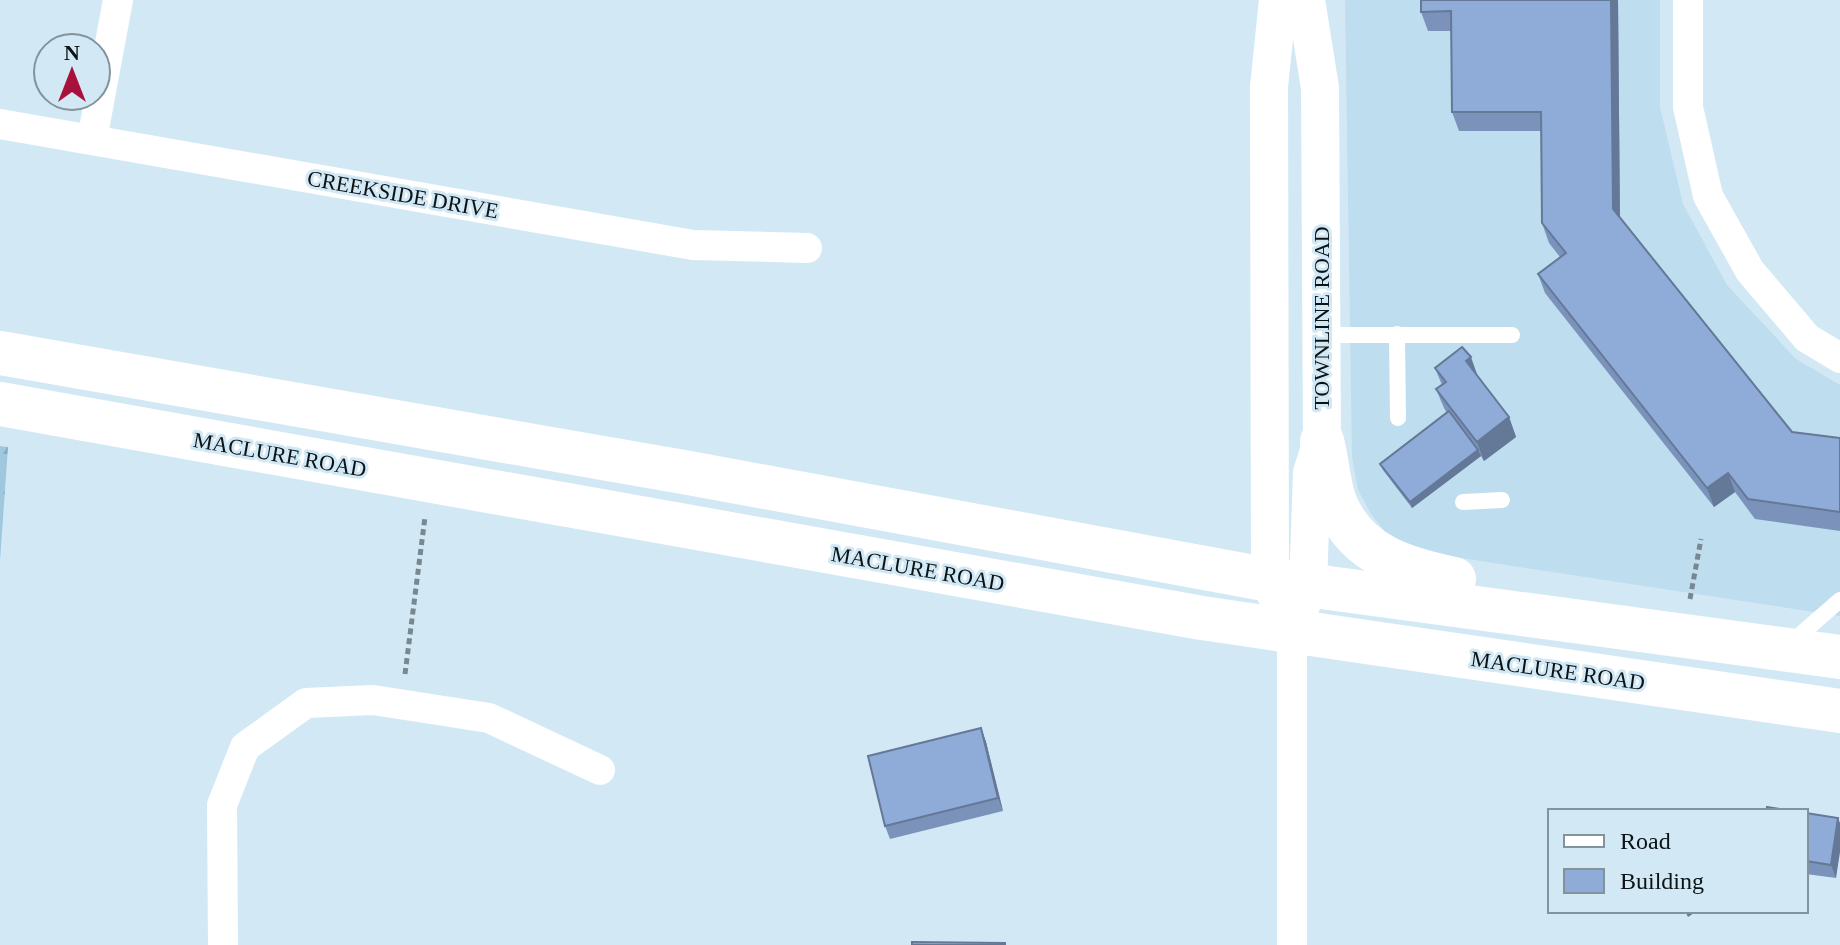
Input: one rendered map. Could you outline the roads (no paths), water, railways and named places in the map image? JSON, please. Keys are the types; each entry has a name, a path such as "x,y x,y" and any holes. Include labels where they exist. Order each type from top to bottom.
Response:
{"main road":[{"path":"0,353 689,473 1289,583 1840,657"},
{"name":"MACLURE ROAD","path":"0,404 1292,632 1840,711"},
{"path":"1322,441 1336,506 1348,526 1367,546 1408,570 1500,588 1534,615"}],"street":[{"path":"92,140 118,0"},
{"name":"TOWNLINE ROAD","path":"1278,0 1269,87 1292,632 1292,945"},
{"name":"TOWNLINE ROAD","path":"1289,583 1312,473 1322,441 1320,88 1306,0"},
{"path":"1688,0 1688,107 1708,196 1750,271 1807,338 1840,358"},
{"name":"CREEKSIDE DRIVE","path":"0,124 693,245 807,248"},
{"path":"223,945 222,805 245,747 306,703 373,700 489,718 600,770"}],"lane":[{"path":"1397,334 1398,418"},
{"path":"1321,335 1512,335"},
{"path":"1463,502 1502,500"},
{"path":"1782,649 1807,632 1840,600"}]}
